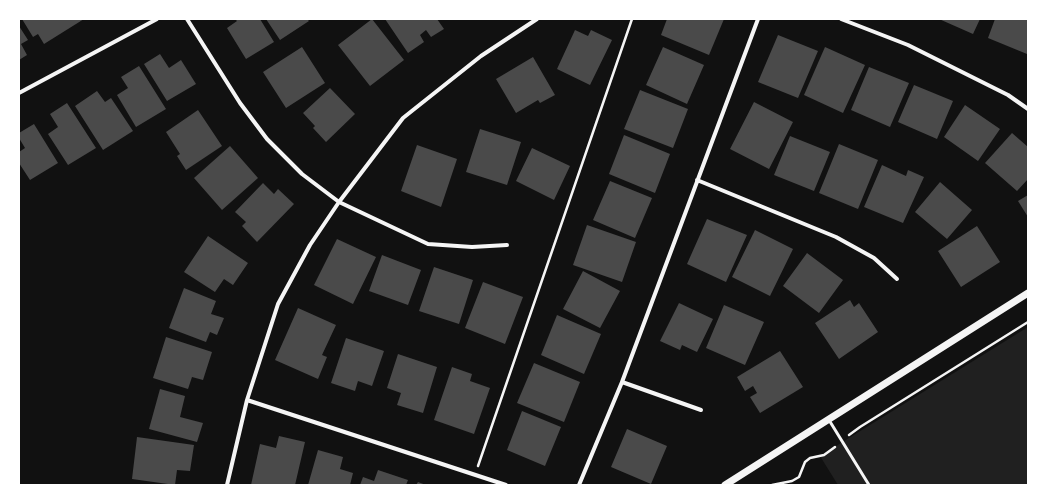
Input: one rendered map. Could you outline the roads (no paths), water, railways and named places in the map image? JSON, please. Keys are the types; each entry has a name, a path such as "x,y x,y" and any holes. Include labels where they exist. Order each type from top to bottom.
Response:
{"street":[{"path":"19,93 157,19"},
{"path":"187,19 240,103 267,139 302,174 339,202 391,228 428,244 472,247 507,245"},
{"path":"227,485 247,400 278,304 310,245 339,202 403,118 481,56 537,19"},
{"path":"579,485 622,382 758,19"},
{"path":"841,19 908,45 1008,95 1028,109"},
{"path":"697,180 836,237 874,258 897,279"},
{"path":"725,485 1028,293"},
{"path":"622,382 701,410"},
{"path":"247,400 506,485"}],"lane":[{"path":"829,420 869,485"}]}
